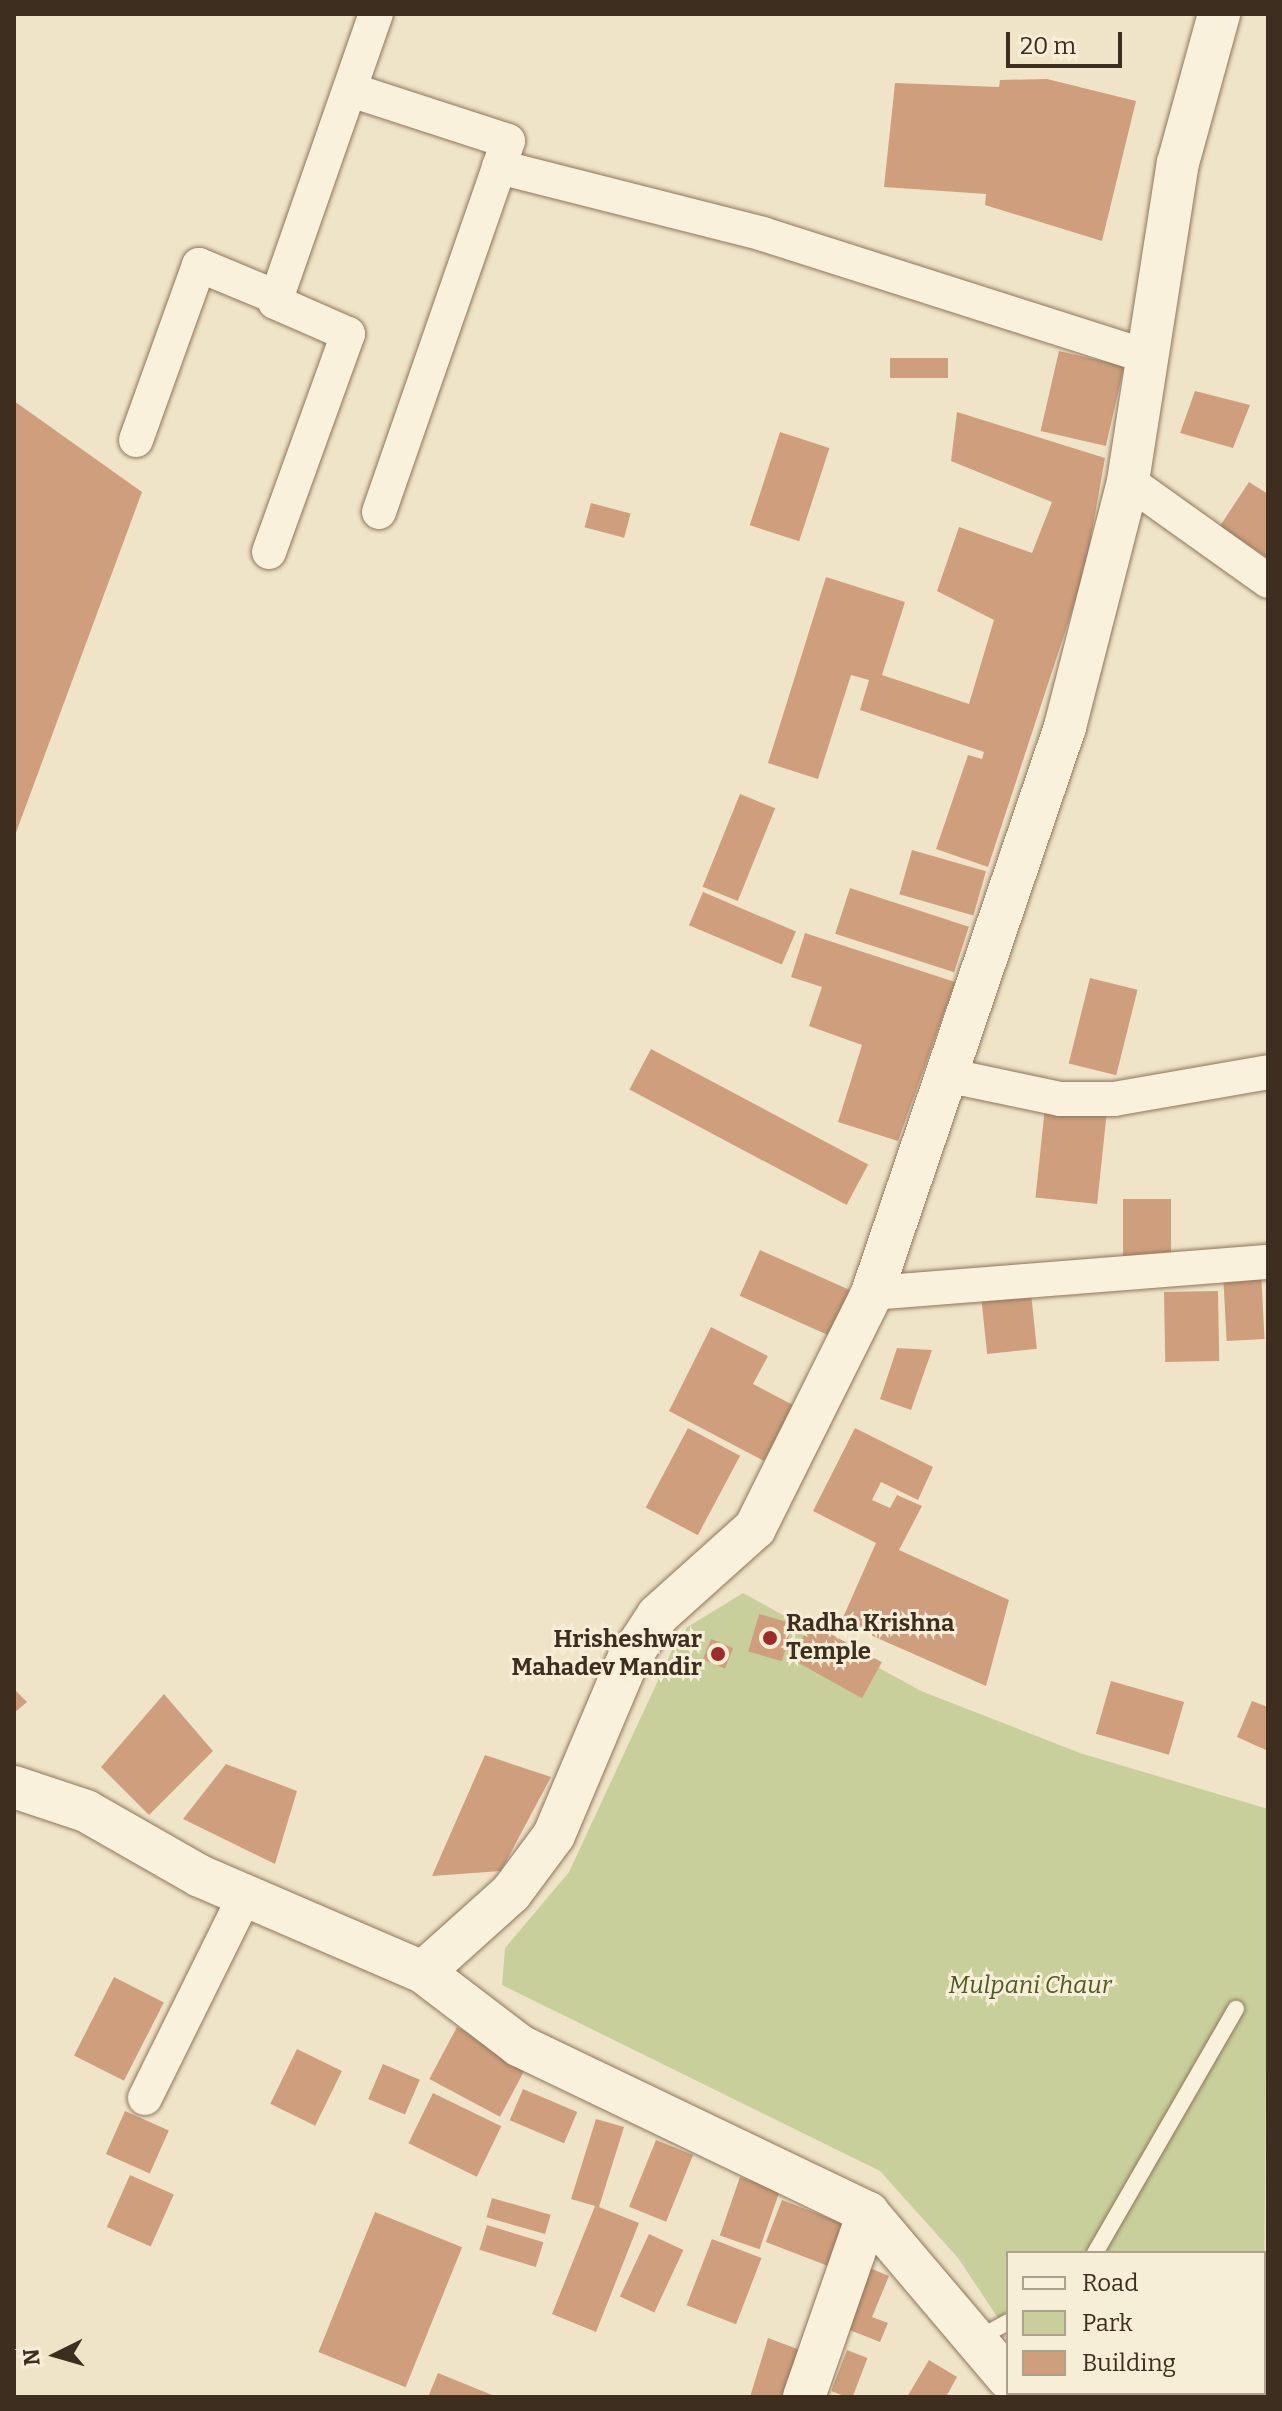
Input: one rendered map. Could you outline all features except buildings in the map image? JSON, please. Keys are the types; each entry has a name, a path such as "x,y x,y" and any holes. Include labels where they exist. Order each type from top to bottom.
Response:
{"street":[{"path":"276,297 376,14"},
{"path":"423,1972 511,1893 554,1835 627,1662 658,1615 755,1528 872,1293 951,1076 1065,727 1128,481 1178,163 1219,14"},
{"path":"351,90 508,141 379,512"},
{"path":"499,167 763,234 1146,356"},
{"path":"136,440 199,265 276,297 348,334 269,552"},
{"path":"1128,481 1268,581"},
{"path":"951,1076 1087,1099 1165,1093 1268,1072"},
{"path":"872,1293 1268,1262"},
{"path":"14,1787 86,1811 245,1896 423,1972 520,2046 868,2213 993,2330 1006,2372"},
{"path":"145,2098 245,1896"},
{"path":"804,2397 868,2213"}],"lane":[{"path":"1096,2251 1236,2009"}],"green space":[{"name":"Mulpani Chaur","path":"743,1593 921,1691 1080,1753 1268,1809 1265,2251 1006,2251 1006,2330 958,2258 880,2171 502,1985 505,1948 569,1872 681,1631"},
{"path":"1142,2395 1236,2395 1233,2397"}],"place":[{"name":"Radha Krishna Temple","path":"770,1638"},
{"name":"Hrisheshwar Mahadev Mandir","path":"718,1654"}]}
